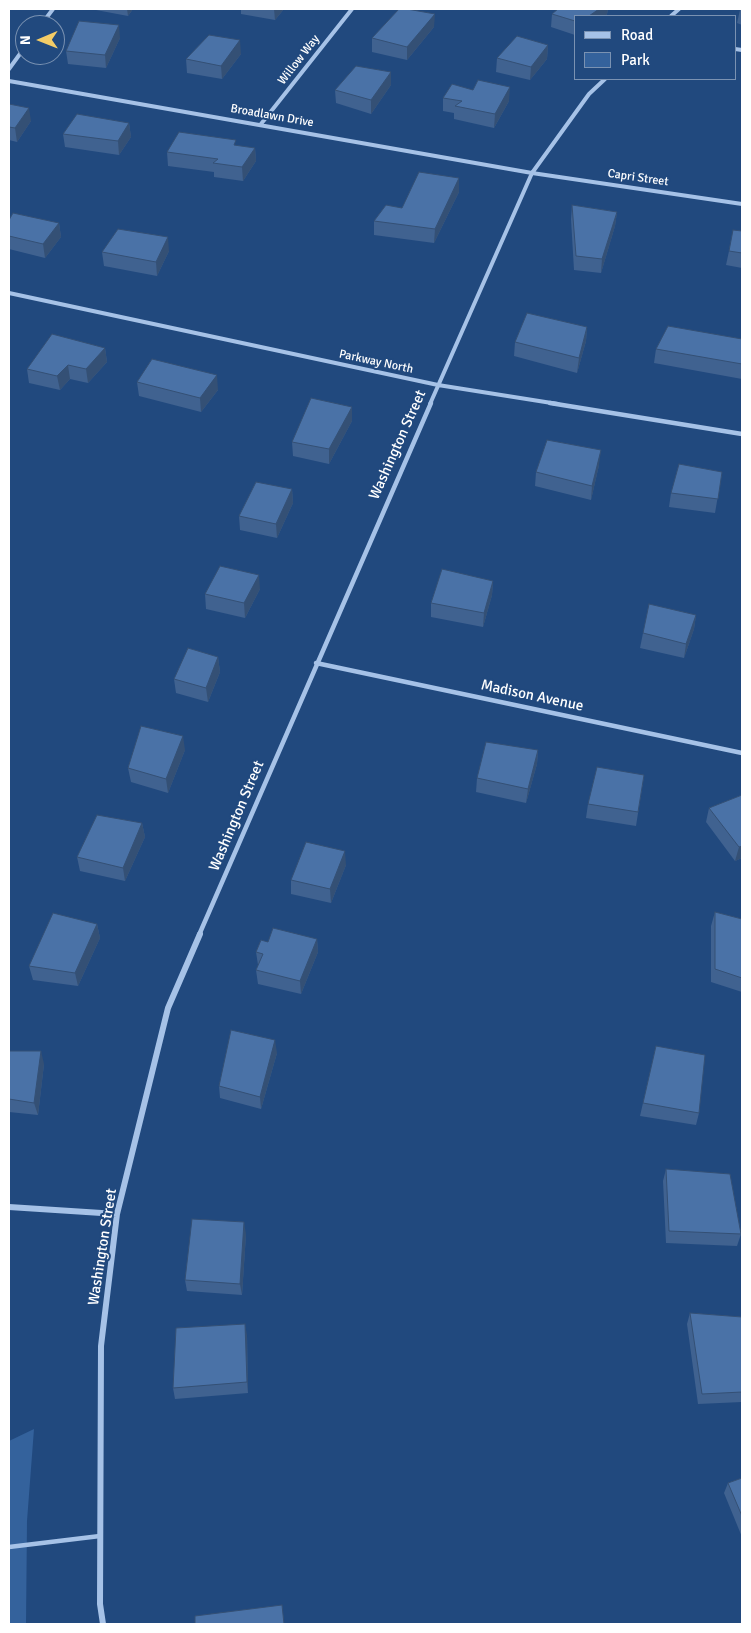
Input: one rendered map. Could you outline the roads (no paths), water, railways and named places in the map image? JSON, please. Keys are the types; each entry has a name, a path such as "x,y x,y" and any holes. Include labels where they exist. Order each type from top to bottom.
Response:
{"street":[{"name":"Willow Way","path":"261,124 352,9"},
{"name":"Washington Street","path":"103,1624 100,1604 101,1346 117,1214 168,1008 316,663 532,173 589,94 604,80"},
{"name":"Broadlawn Drive","path":"9,81 532,173"},
{"name":"Capri Street","path":"532,173 742,204"},
{"name":"Parkway North","path":"9,294 438,385 742,434"},
{"name":"Madison Avenue","path":"316,663 742,753"},
{"path":"9,1207 117,1214"}],"lane":[{"path":"9,1547 100,1536"}]}
